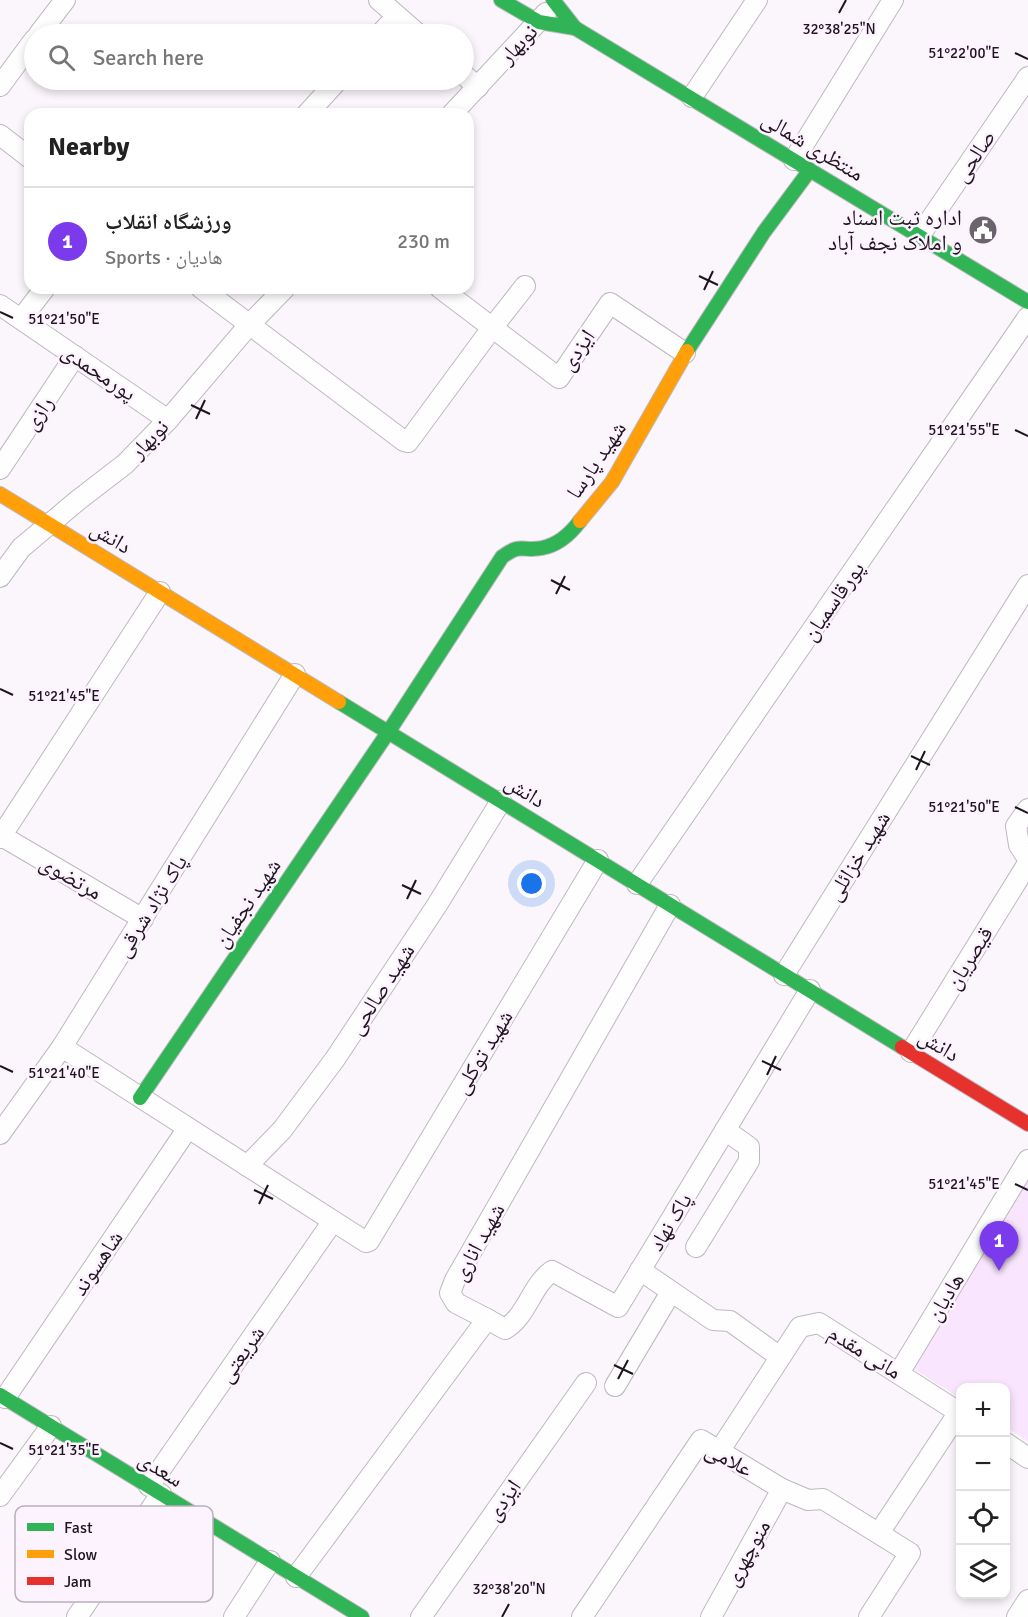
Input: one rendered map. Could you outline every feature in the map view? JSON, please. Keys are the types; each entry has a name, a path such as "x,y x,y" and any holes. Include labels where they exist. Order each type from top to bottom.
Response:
{"street":[{"path":"47,24 65,0"},
{"path":"379,0 406,24"},
{"name":"منتظری شمالی","path":"501,0 539,22 575,28 1028,302"},
{"path":"692,97 757,0"},
{"path":"802,165 893,0"},
{"name":"منتظری شمالی","path":"556,1 575,28"},
{"name":"نوبهار","path":"474,78 539,22 556,1"},
{"path":"389,24 397,16"},
{"path":"0,86 24,54"},
{"name":"صالحی","path":"920,235 1028,77"},
{"path":"312,108 329,90"},
{"name":"نوبهار","path":"455,108 466,90"},
{"path":"0,135 24,153"},
{"name":"شهید پارسا","path":"389,731 502,556 514,548 543,548 569,535 612,482 685,353 764,232 802,165"},
{"path":"209,294 408,442 525,286"},
{"path":"21,319 40,294"},
{"name":"نوبهار","path":"0,577 21,548 124,465 168,420 249,325 279,294"},
{"name":"ایزدی","path":"448,294 559,378 610,303 685,353"},
{"name":"پورمحمدی","path":"0,305 168,420"},
{"name":"پورقاسمیان","path":"637,884 1028,317"},
{"name":"رازی","path":"0,469 75,356"},
{"name":"دانش","path":"0,494 1028,1124"},
{"name":"شهید خزائلی","path":"784,975 1028,585"},
{"path":"0,837 160,592"},
{"name":"پاک نژاد شرقی","path":"0,1134 62,1047 295,674"},
{"name":"شهید نجفیان","path":"140,1098 389,731"},
{"name":"شهید صالحی","path":"247,1167 282,1130 335,1059 437,905 501,801"},
{"name":"قیصریان","path":"910,1052 1028,861 1019,846 1016,826 1028,809"},
{"name":"مرتضوی","path":"0,837 143,919"},
{"name":"شهید توکلی","path":"333,1221 366,1242 369,1241 598,860"},
{"name":"شهید اناری","path":"487,1319 456,1303 450,1293 455,1280 670,904"},
{"name":"پاک نهاد","path":"487,1319 505,1329 515,1323 542,1278 552,1272 618,1307 810,990"},
{"path":"62,1047 333,1221"},
{"name":"شاهسوند","path":"3,1397 188,1128"},
{"path":"696,1248 748,1161 750,1147 725,1130"},
{"name":"هادیان","path":"899,1373 1028,1160"},
{"name":"شریعتی","path":"145,1506 333,1221"},
{"path":"640,1270 713,1320 730,1321 780,1357"},
{"path":"615,1386 671,1292"},
{"path":"296,1577 487,1319"},
{"name":"مانی مقدم","path":"720,1450 800,1327 819,1323 956,1410"},
{"name":"ایزدی","path":"421,1617 586,1383"},
{"name":"سعدی","path":"3,1397 181,1506"},
{"path":"879,1533 956,1419"},
{"path":"0,1496 51,1426"},
{"name":"علامی","path":"582,1617 701,1440 782,1489 808,1500 823,1499 910,1553 869,1617"},
{"path":"1010,1446 1028,1458"},
{"name":"منوچهری","path":"711,1617 782,1489"},
{"name":"سعدی","path":"213,1526 362,1617"},
{"path":"234,1617 270,1561"},
{"path":"1017,1617 1028,1600"},
{"name":"شریعتی","path":"77,1617 86,1602"}],"shaded area":[{"path":"1028,1174 1028,1441 1010,1430 1010,1383 956,1383 956,1395 911,1367"}],"traffic: fast":[{"path":"501,0 539,22 575,28 1028,302"},
{"path":"553,0 575,28"},
{"path":"687,351 764,232 810,170"},
{"path":"140,1098 389,731 502,557 514,550 535,549 553,544 568,534 580,521"},
{"path":"339,702 902,1047"},
{"path":"0,1395 181,1506"},
{"path":"213,1526 362,1617"}],"traffic: slow":[{"path":"580,521 612,482 687,351"},
{"path":"0,494 339,702"}],"traffic: jam":[{"path":"902,1047 1028,1124"}],"place":[{"name":"اداره ثبت اسناد و املاک نجف آباد","path":"983,230"},
{"name":"ورزشگاه انقلاب","path":"999,1271"}]}
